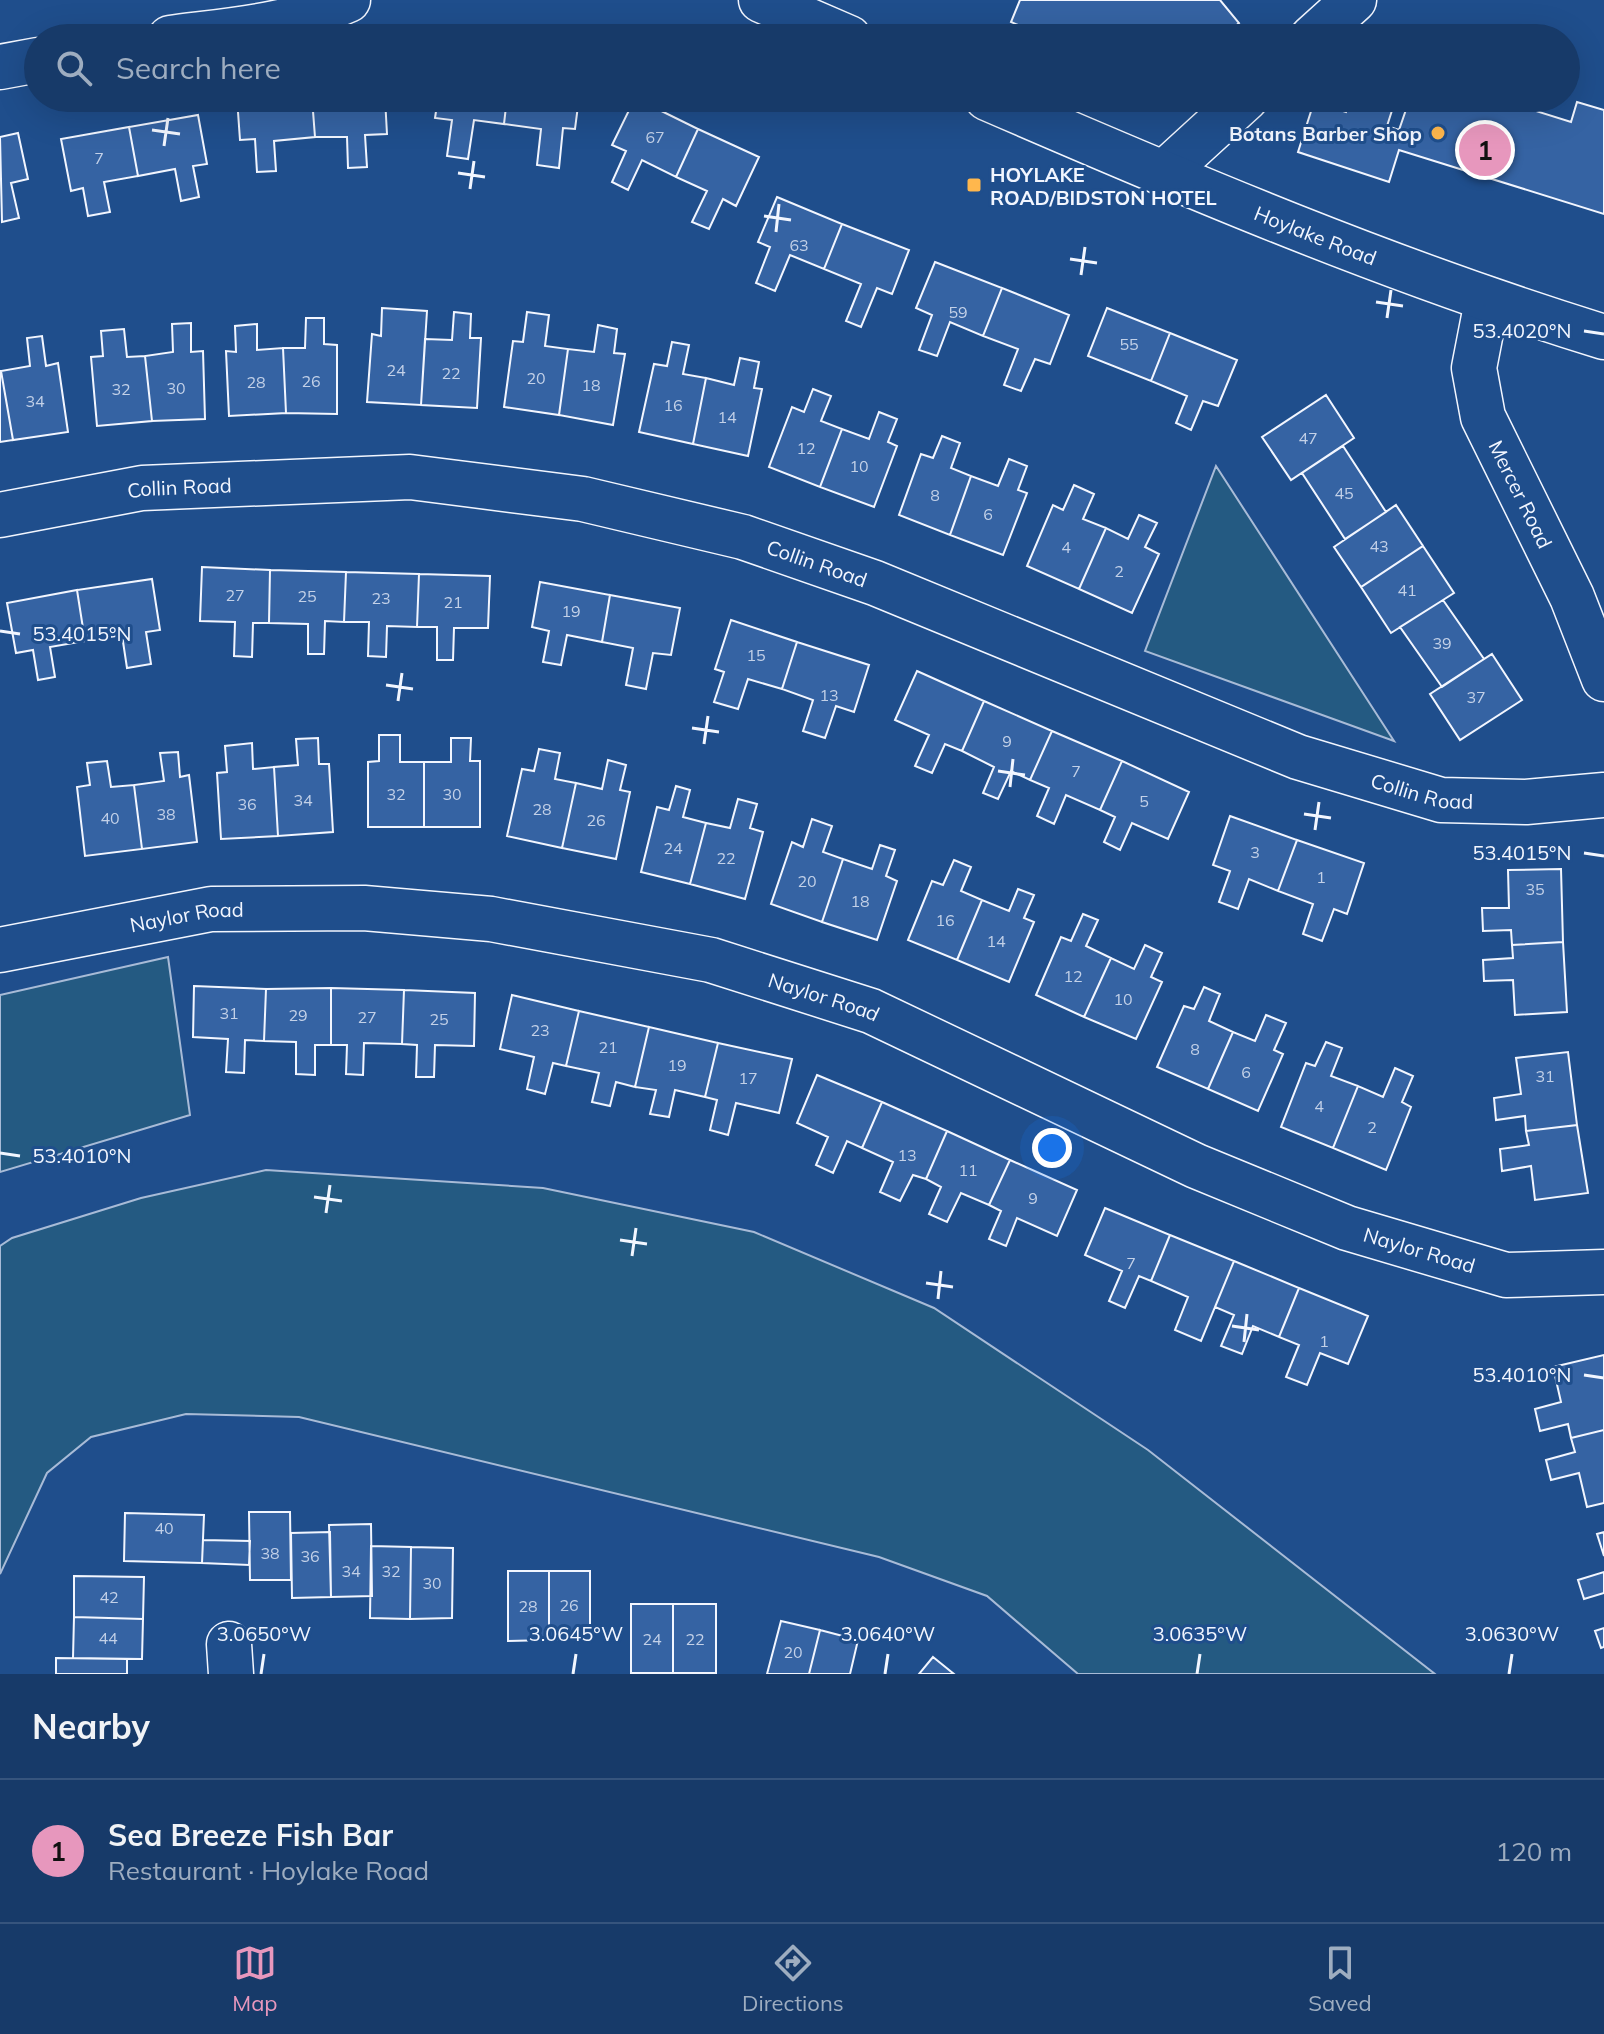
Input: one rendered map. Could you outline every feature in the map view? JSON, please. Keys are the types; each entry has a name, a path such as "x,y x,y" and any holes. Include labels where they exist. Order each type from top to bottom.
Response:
{"street":[{"path":"273,24 322,12 348,0"},
{"path":"761,0 817,24"},
{"path":"1327,24 1354,0"},
{"path":"0,67 24,63"},
{"name":"Hoylake Road","path":"1019,112 1163,174 1487,301 1604,337"},
{"path":"1163,174 1231,112"},
{"name":"Mercer Road","path":"1487,301 1474,368 1483,417 1572,597 1604,679"},
{"name":"Collin Road","path":"0,515 142,488 410,477 583,499 743,537 861,577 1298,757 1441,800 1526,802 1604,795"},
{"name":"Naylor Road","path":"0,950 211,909 364,908 491,919 711,960 871,1011 1196,1166 1347,1228 1506,1275 1604,1272"}],"shaded area":[{"path":"1216,466 1394,741 1145,651"},
{"path":"168,957 190,1115 0,1172 0,995"},
{"path":"266,1170 543,1188 754,1232 934,1308 1148,1450 1435,1674 1078,1674 987,1596 879,1557 299,1417 186,1414 91,1437 47,1473 0,1574 0,1246 12,1238 141,1198"}],"building":[{"path":"1020,0 1220,0 1239,23 1016,24 1011,22"},
{"path":"1580,103 1604,110 1604,214 1399,150 1389,182 1298,152 1311,112 1392,112 1387,126 1399,130 1405,112 1539,112 1571,122 1574,112 1580,112"},
{"path":"238,112 313,112 315,137 274,141 276,171 257,172 255,139 240,140"},
{"path":"313,112 386,112 387,134 365,135 367,167 348,168 347,137 315,137"},
{"path":"436,112 505,112 504,124 474,120 468,159 447,156 452,120 435,118"},
{"path":"505,112 577,112 575,129 563,128 559,168 537,165 541,129 504,124"},
{"path":"628,112 663,112 698,129 676,177 642,160 628,190 612,182 626,151 612,145"},
{"path":"198,115 207,164 193,166 199,197 181,201 175,169 138,176 129,127"},
{"path":"129,127 138,176 104,182 110,212 88,216 83,188 71,191 61,139"},
{"path":"698,129 759,157 736,206 723,199 709,229 692,222 707,191 676,177"},
{"path":"18,133 28,179 11,183 19,218 2,222 0,137"},
{"path":"777,197 842,224 824,269 790,255 775,291 756,283 770,247 758,242"},
{"path":"842,224 909,250 892,294 877,288 861,327 846,321 861,284 824,269"},
{"path":"935,262 1002,288 983,336 950,322 937,356 919,350 932,315 916,308"},
{"path":"1002,288 1069,315 1050,364 1035,359 1021,391 1004,385 1018,349 983,336"},
{"path":"382,308 427,311 421,405 367,402 372,334 381,336"},
{"path":"1107,308 1170,333 1151,381 1088,356"},
{"path":"454,312 471,314 470,338 481,338 477,408 421,405 425,339 452,340"},
{"path":"527,312 549,315 545,346 568,349 559,415 504,407 513,341 523,342"},
{"path":"306,318 324,318 324,344 337,345 337,414 286,413 283,348 305,348"},
{"path":"191,323 191,352 203,351 205,419 152,421 145,356 173,352 172,324"},
{"path":"257,324 257,350 283,348 286,413 229,416 226,351 236,352 235,326"},
{"path":"598,325 617,329 614,353 625,354 613,425 559,415 568,349 594,352"},
{"path":"124,329 127,357 145,356 152,421 97,426 91,357 103,356 101,331"},
{"path":"1170,333 1237,360 1218,406 1203,401 1191,430 1176,423 1187,396 1151,381"},
{"path":"42,336 46,366 58,363 68,432 13,440 1,371 30,366 27,338"},
{"path":"672,342 689,345 683,374 706,378 693,444 639,432 654,364 667,366"},
{"path":"740,358 759,362 754,388 762,389 748,456 693,444 706,378 734,385"},
{"path":"0,371 13,440 0,442"},
{"path":"813,389 831,396 821,421 842,429 820,487 769,467 792,407 804,412"},
{"path":"1326,395 1354,438 1291,480 1262,437"},
{"path":"879,412 897,419 888,442 897,446 874,507 820,487 842,429 869,439"},
{"path":"942,436 960,443 951,468 971,476 950,535 899,515 921,454 933,458"},
{"path":"1343,446 1386,512 1345,539 1302,473"},
{"path":"1009,459 1027,466 1018,490 1027,493 1003,555 950,535 971,476 998,486"},
{"path":"1074,485 1094,494 1083,519 1106,528 1079,589 1027,566 1053,505 1063,510"},
{"path":"1396,505 1423,546 1361,587 1334,547"},
{"path":"1139,515 1157,523 1145,547 1159,554 1132,613 1079,589 1106,528 1128,539"},
{"path":"1423,546 1454,593 1391,633 1361,587"},
{"path":"202,567 270,570 269,623 253,623 252,657 234,656 235,622 200,621"},
{"path":"270,570 346,572 344,622 325,621 324,654 308,654 308,624 269,623"},
{"path":"346,572 419,574 417,627 387,626 386,657 368,656 369,622 344,622"},
{"path":"419,574 490,576 488,628 454,628 453,660 437,660 437,627 417,627"},
{"path":"152,579 160,630 146,632 151,664 127,668 122,635 85,641 77,590"},
{"path":"540,582 610,595 602,642 567,635 561,665 543,662 549,631 532,627"},
{"path":"77,590 85,641 50,647 55,677 38,680 33,650 16,653 7,603"},
{"path":"610,595 680,608 671,655 653,653 646,689 626,685 633,648 602,642"},
{"path":"1443,600 1484,659 1442,687 1400,627"},
{"path":"731,620 797,642 782,689 748,679 738,709 714,702 724,672 715,669"},
{"path":"797,642 869,665 854,712 836,706 825,738 803,731 813,700 782,689"},
{"path":"1492,654 1522,700 1460,740 1430,694"},
{"path":"917,671 984,701 962,751 945,744 932,773 915,766 929,735 895,720"},
{"path":"984,701 1052,731 1030,780 1011,771 998,799 983,793 994,767 962,751"},
{"path":"1052,731 1122,761 1100,810 1066,795 1054,824 1037,816 1049,788 1030,780"},
{"path":"379,735 400,735 400,762 424,762 424,827 368,827 368,762 379,761"},
{"path":"318,738 319,764 329,764 333,832 278,836 274,767 298,765 296,739"},
{"path":"451,738 471,738 470,761 480,761 480,827 424,827 424,762 451,762"},
{"path":"252,743 253,769 274,767 278,836 221,839 217,773 227,772 225,746"},
{"path":"539,749 560,753 555,779 576,783 562,848 507,836 522,769 534,771"},
{"path":"178,752 180,777 189,775 197,842 142,849 134,785 164,781 160,753"},
{"path":"608,760 626,765 620,790 630,792 616,859 562,848 576,783 602,789"},
{"path":"107,761 111,787 134,785 142,849 85,856 77,787 90,785 87,763"},
{"path":"1122,761 1189,792 1168,839 1132,823 1120,850 1104,842 1115,817 1100,810"},
{"path":"676,786 690,790 683,817 706,823 690,884 641,872 657,807 669,810"},
{"path":"738,799 757,804 750,828 763,832 745,899 690,884 706,823 730,828"},
{"path":"1230,816 1297,840 1278,891 1249,879 1238,909 1219,902 1230,871 1213,865"},
{"path":"812,819 832,826 823,852 843,859 822,922 771,904 792,842 803,847"},
{"path":"1297,840 1364,863 1347,914 1334,909 1322,941 1303,934 1313,904 1278,891"},
{"path":"880,845 895,850 886,876 897,881 877,940 822,922 843,859 872,869"},
{"path":"954,860 971,867 961,891 982,900 957,960 908,940 932,881 943,885"},
{"path":"1561,869 1563,942 1512,945 1511,930 1483,931 1482,908 1509,908 1508,870"},
{"path":"1018,889 1034,895 1024,918 1034,922 1009,982 957,960 982,900 1009,911"},
{"path":"1083,914 1098,920 1086,946 1111,958 1084,1017 1036,995 1061,937 1071,941"},
{"path":"1563,942 1567,1012 1515,1015 1513,980 1484,981 1483,960 1513,958 1512,945"},
{"path":"1145,945 1162,953 1151,977 1162,982 1136,1039 1084,1017 1111,958 1134,969"},
{"path":"194,986 266,989 264,1041 245,1040 244,1073 226,1072 228,1039 193,1037"},
{"path":"1204,987 1220,994 1209,1021 1233,1032 1208,1089 1157,1067 1184,1006 1194,1009"},
{"path":"331,988 404,990 402,1044 364,1043 363,1075 346,1074 347,1045 331,1045"},
{"path":"331,988 331,1045 315,1045 315,1075 296,1074 296,1042 264,1041 266,989"},
{"path":"404,990 475,993 474,1046 435,1045 434,1077 416,1077 417,1045 402,1044"},
{"path":"512,995 579,1011 566,1066 553,1063 545,1094 527,1089 534,1057 500,1049"},
{"path":"579,1011 649,1027 635,1087 616,1082 610,1106 592,1102 599,1073 566,1066"},
{"path":"1266,1015 1286,1023 1274,1050 1283,1054 1258,1111 1208,1089 1233,1032 1255,1041"},
{"path":"649,1027 718,1043 705,1097 675,1090 669,1117 650,1114 656,1090 635,1087"},
{"path":"1326,1042 1342,1048 1331,1076 1358,1086 1333,1148 1281,1127 1306,1063 1315,1066"},
{"path":"718,1043 792,1059 779,1113 736,1103 728,1135 710,1130 717,1100 705,1097"},
{"path":"1568,1052 1577,1125 1526,1131 1525,1116 1496,1120 1494,1098 1521,1094 1516,1058"},
{"path":"1395,1068 1413,1076 1402,1102 1411,1107 1386,1170 1333,1148 1358,1086 1383,1097"},
{"path":"817,1075 882,1102 862,1148 847,1141 833,1173 816,1165 828,1137 797,1123"},
{"path":"882,1102 947,1131 926,1179 913,1175 900,1201 880,1192 893,1162 862,1148"},
{"path":"1577,1125 1588,1193 1535,1200 1531,1166 1502,1171 1500,1149 1529,1145 1526,1131"},
{"path":"947,1131 1010,1160 989,1205 961,1193 947,1222 929,1214 941,1187 926,1179"},
{"path":"1010,1160 1077,1190 1057,1236 1017,1218 1006,1246 989,1239 1001,1211 989,1205"},
{"path":"1105,1208 1170,1235 1151,1281 1139,1276 1125,1308 1109,1301 1122,1271 1085,1255"},
{"path":"1170,1235 1234,1261 1201,1341 1175,1330 1188,1297 1151,1281"},
{"path":"1234,1261 1299,1288 1279,1337 1253,1326 1242,1354 1221,1346 1234,1315 1215,1307"},
{"path":"1299,1288 1368,1316 1348,1364 1320,1353 1307,1385 1286,1377 1299,1345 1279,1337"},
{"path":"1604,1355 1604,1430 1571,1438 1568,1424 1540,1431 1535,1409 1561,1402 1553,1367"},
{"path":"1604,1430 1604,1503 1587,1507 1579,1473 1551,1480 1546,1460 1575,1452 1571,1438"},
{"path":"249,1512 290,1512 291,1580 250,1580"},
{"path":"125,1513 204,1515 202,1563 124,1561"},
{"path":"371,1524 372,1596 331,1597 329,1525"},
{"path":"330,1532 331,1597 292,1598 291,1533"},
{"path":"1604,1532 1604,1556 1597,1534"},
{"path":"203,1540 250,1541 249,1565 202,1563"},
{"path":"371,1546 411,1547 410,1619 370,1618"},
{"path":"411,1547 453,1548 452,1618 410,1619"},
{"path":"508,1571 549,1571 549,1640 508,1641"},
{"path":"549,1571 590,1571 590,1640 549,1640"},
{"path":"1604,1572 1604,1593 1584,1599 1578,1580"},
{"path":"74,1576 144,1577 143,1619 74,1617"},
{"path":"631,1604 673,1604 673,1673 631,1673"},
{"path":"673,1604 716,1604 716,1673 673,1673"},
{"path":"74,1617 143,1619 142,1659 73,1658"},
{"path":"781,1621 820,1630 809,1674 767,1674"},
{"path":"1604,1628 1604,1647 1601,1648 1595,1631"},
{"path":"820,1630 858,1640 850,1674 809,1674"},
{"path":"933,1657 954,1674 919,1674"},
{"path":"56,1658 127,1659 127,1674 56,1674"}],"place":[{"name":"Botans Barber Shop","path":"1438,133"},
{"name":"Sea Breeze Fish Bar","path":"1485,150"},
{"name":"HOYLAKE ROAD/BIDSTON HOTEL","path":"974,185"}]}
